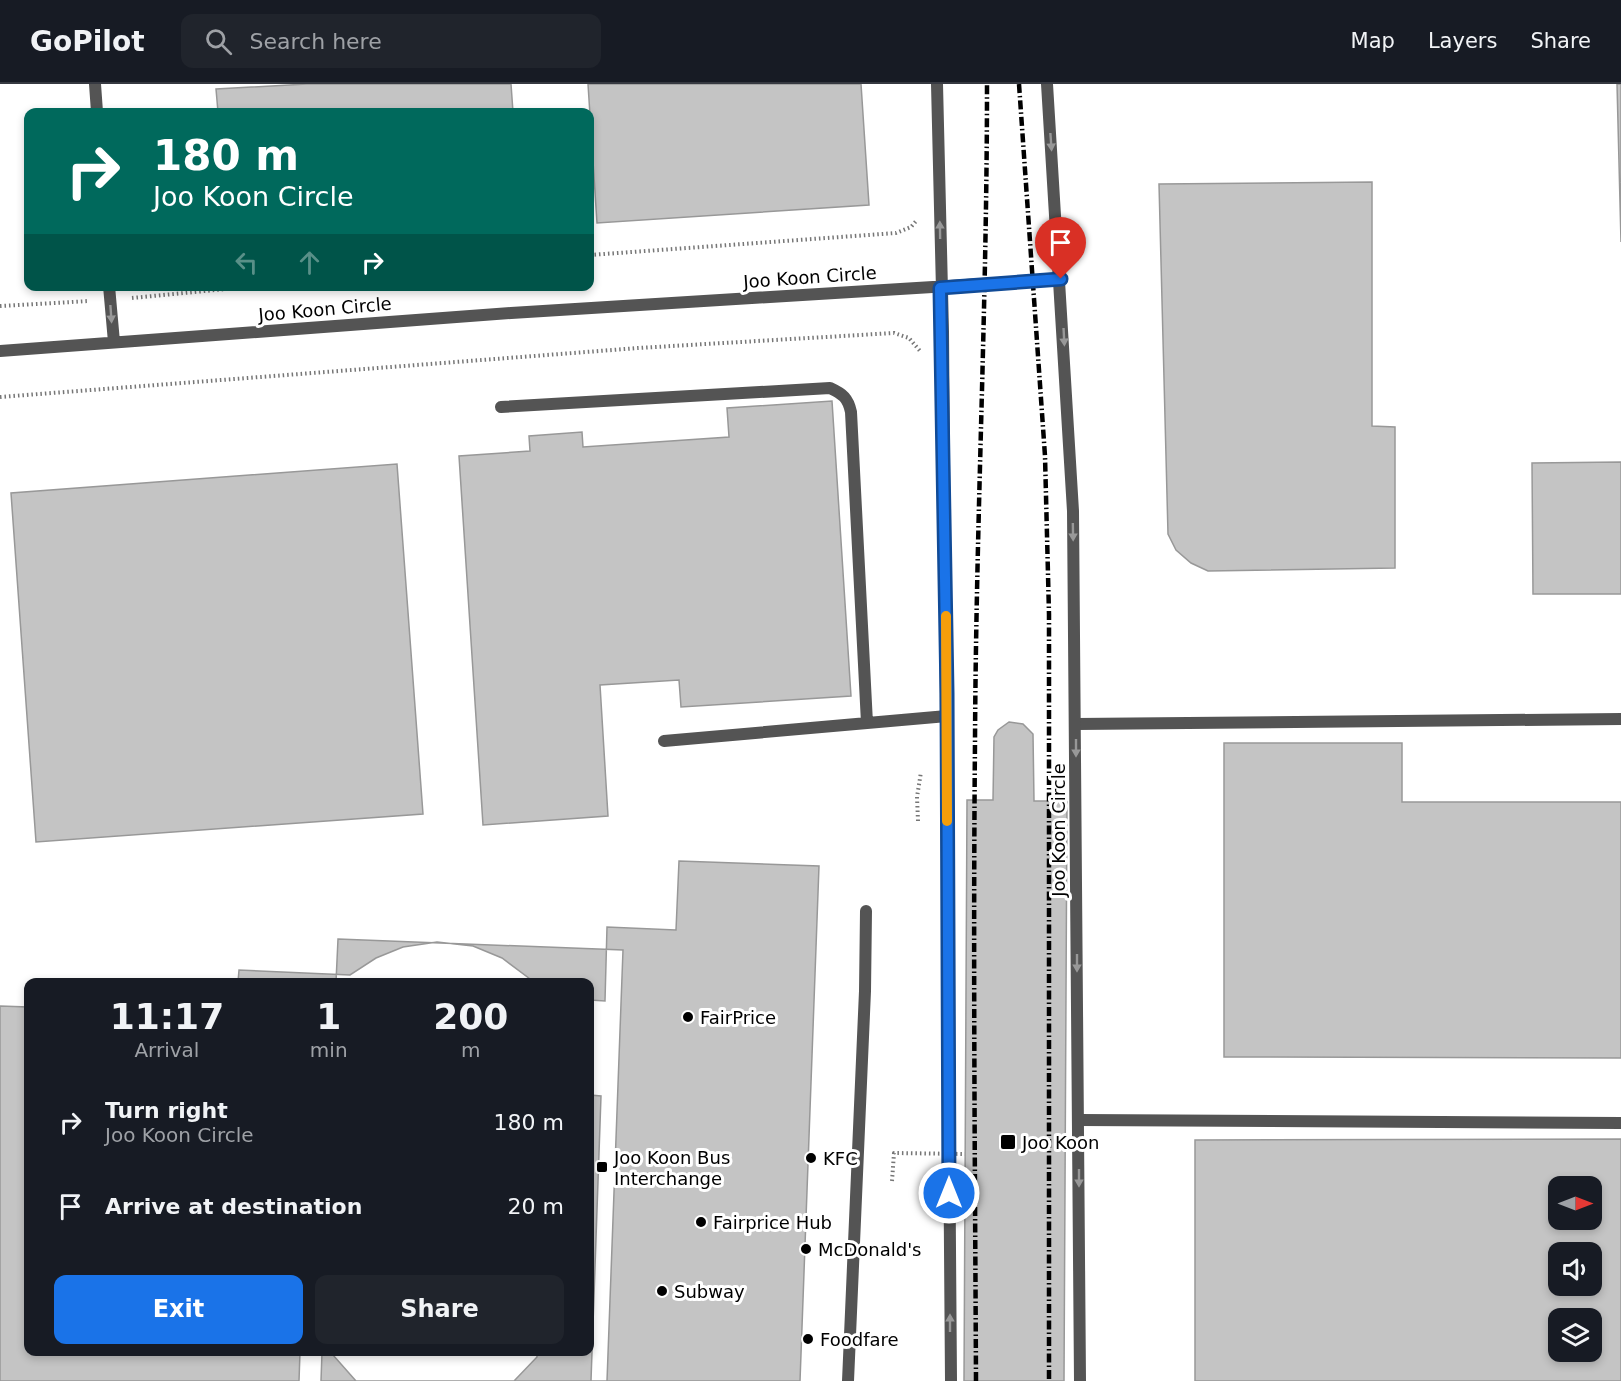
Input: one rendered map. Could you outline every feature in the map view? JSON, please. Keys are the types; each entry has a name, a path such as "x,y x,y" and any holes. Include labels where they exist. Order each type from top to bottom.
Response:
{"street":[{"path":"95,84 97,108"},
{"path":"938,84 947,716 951,1381"},
{"name":"Joo Koon Circle","path":"1047,84 1061,279 1073,511 1080,1381"},
{"name":"Joo Koon Circle","path":"0,351 511,313 1061,279"},
{"path":"109,291 114,342"},
{"path":"501,407 830,388 842,394 849,401 851,412 867,723"},
{"path":"664,741 947,716"},
{"path":"1076,724 1621,719"},
{"path":"848,1381 866,991 866,911"},
{"path":"1078,1120 1621,1123"}],"path":[{"path":"594,255 896,233 910,227"},
{"path":"0,397 638,348 894,333 909,338"},
{"path":"892,1182 894,1153 965,1154"}],"building":[{"path":"307,84 511,84 513,108 218,108 216,89"},
{"path":"588,84 861,84 869,205 597,223 594,108 590,108"},
{"path":"1617,84 1621,84 1621,242"},
{"path":"1372,182 1372,426 1395,427 1395,568 1208,571 1191,563 1176,550 1168,534 1159,184"},
{"path":"832,401 851,696 681,707 679,680 600,685 608,816 483,825 459,456 530,451 529,436 582,432 583,447 729,437 727,408"},
{"path":"1621,462 1621,594 1533,594 1532,463"},
{"path":"397,464 423,814 36,842 11,493"},
{"path":"1009,722 1023,724 1033,734 1034,801 1067,801 1064,1381 964,1381 967,800 993,800 994,737 998,730"},
{"path":"1224,743 1402,743 1402,802 1621,802 1621,1058 1224,1057"},
{"name":"Fairprice Hub","path":"679,861 819,866 800,1381 591,1381 592,1356 594,1356 601,1096 594,1095 594,1000 605,1001 607,927 676,930"},
{"name":"Joo Koon Bus Interchange","path":"338,939 623,950 607,1381 321,1381 322,1356 594,1356 594,978 336,978"},
{"path":"437,942 473,946 502,958 529,978 238,978 239,970 350,975 376,958 403,947"},
{"path":"0,1006 24,1007 24,1356 300,1356 299,1381 0,1381"},
{"path":"1621,1139 1621,1381 1195,1381 1195,1140"},
{"path":"334,1356 537,1356 514,1381 356,1381"}],"railway":[{"path":"976,1381 975,742 987,84"},
{"path":"1019,84 1045,456 1049,614 1049,1381"}],"slow traffic":[{"path":"946,616 947,821"}],"place":[{"name":"FairPrice","path":"688,1017"},
{"name":"Joo Koon","path":"1008,1142"},
{"name":"KFC","path":"811,1158"},
{"name":"Joo Koon Bus Interchange","path":"602,1167"},
{"name":"Fairprice Hub","path":"701,1222"},
{"name":"McDonald's","path":"806,1249"},
{"name":"Subway","path":"662,1291"},
{"name":"Foodfare","path":"808,1339"}],"route":[{"path":"949,1193 947,693 943,332 940,288 1061,279"}]}
